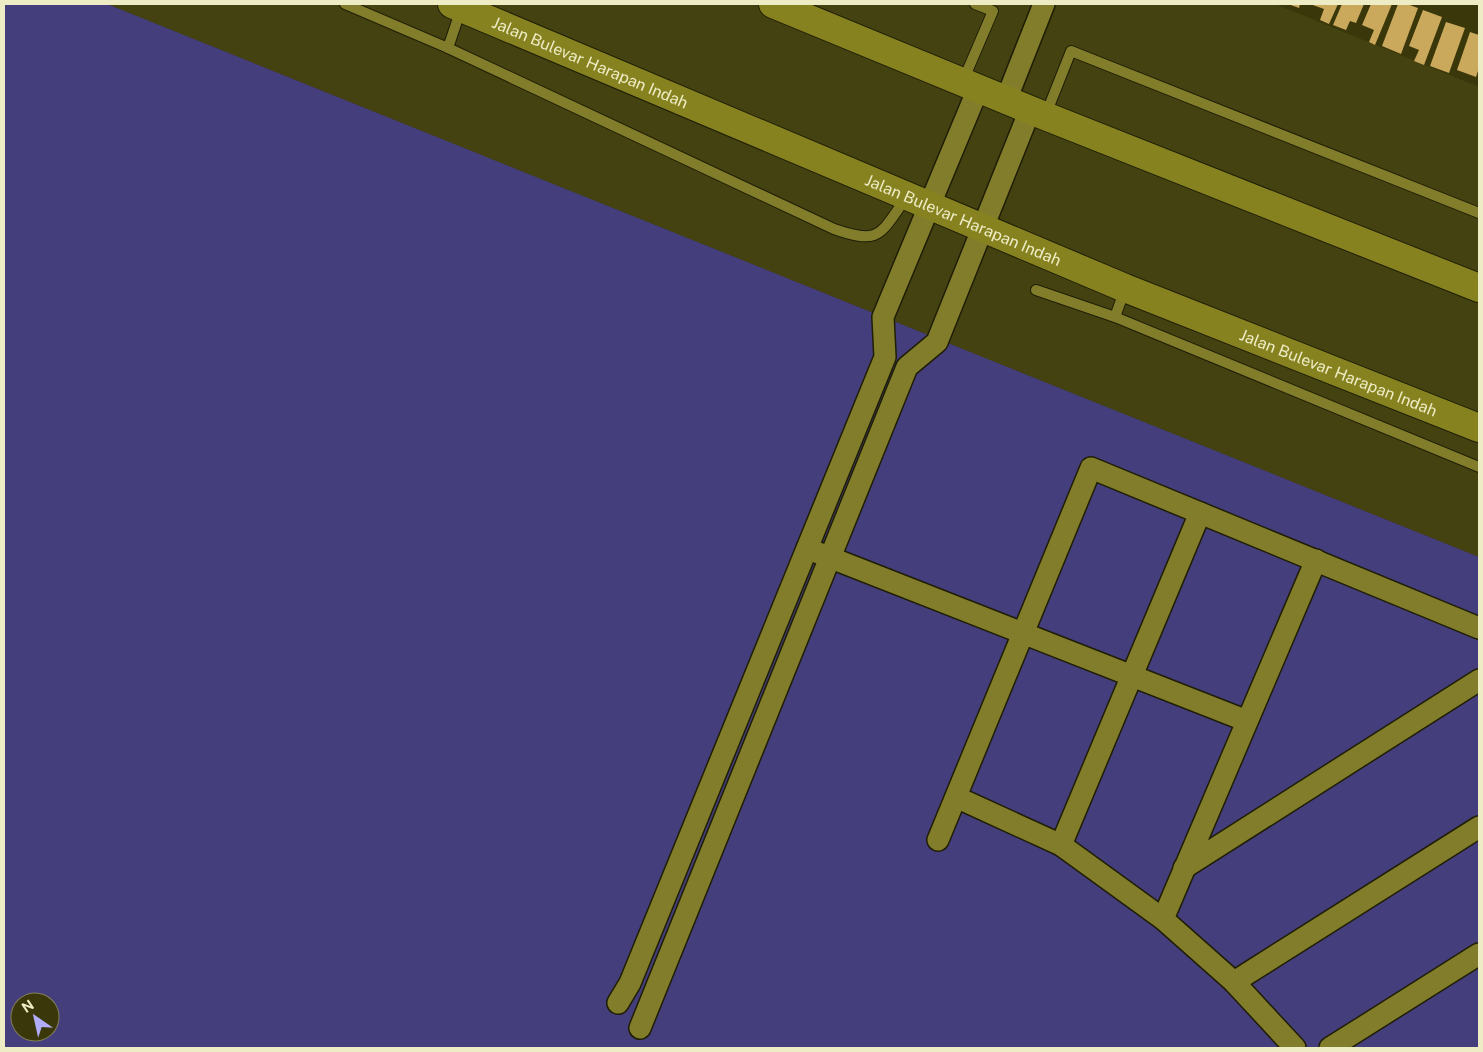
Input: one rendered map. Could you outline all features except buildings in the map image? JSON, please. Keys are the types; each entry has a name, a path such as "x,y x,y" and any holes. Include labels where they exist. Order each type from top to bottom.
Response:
{"street":[{"path":"773,4 970,86 1479,288"},
{"path":"1006,100 1044,4"},
{"name":"Jalan Bulevar Harapan Indah","path":"456,6 1125,288 1479,428"},
{"path":"618,1003 630,983 885,357 883,317 919,201 970,86"},
{"path":"640,1028 907,367 937,342 982,228 1038,113"},
{"path":"885,357 907,367"},
{"path":"938,840 1091,468 1479,628"},
{"path":"1061,845 1200,513"},
{"path":"807,548 1247,721"},
{"path":"1163,919 1316,560"},
{"path":"1184,868 1479,680"},
{"path":"956,797 1061,845 1163,919 1234,982 1295,1048"},
{"path":"1234,982 1479,827"},
{"path":"1330,1048 1479,954"}],"lane":[{"path":"345,4 448,48 825,225 852,235 872,237 880,233 919,201"},
{"path":"970,86 993,11 975,4"},
{"path":"448,48 456,6"},
{"path":"1038,113 1072,51 1479,213"},
{"path":"1115,317 1125,288"},
{"path":"1036,290 1115,317 1479,468"}],"shaded area":[{"path":"4,4 107,4 1479,557 1479,1048 4,1048"},
{"path":"107,4 1275,4 1479,87 1479,557"}]}
